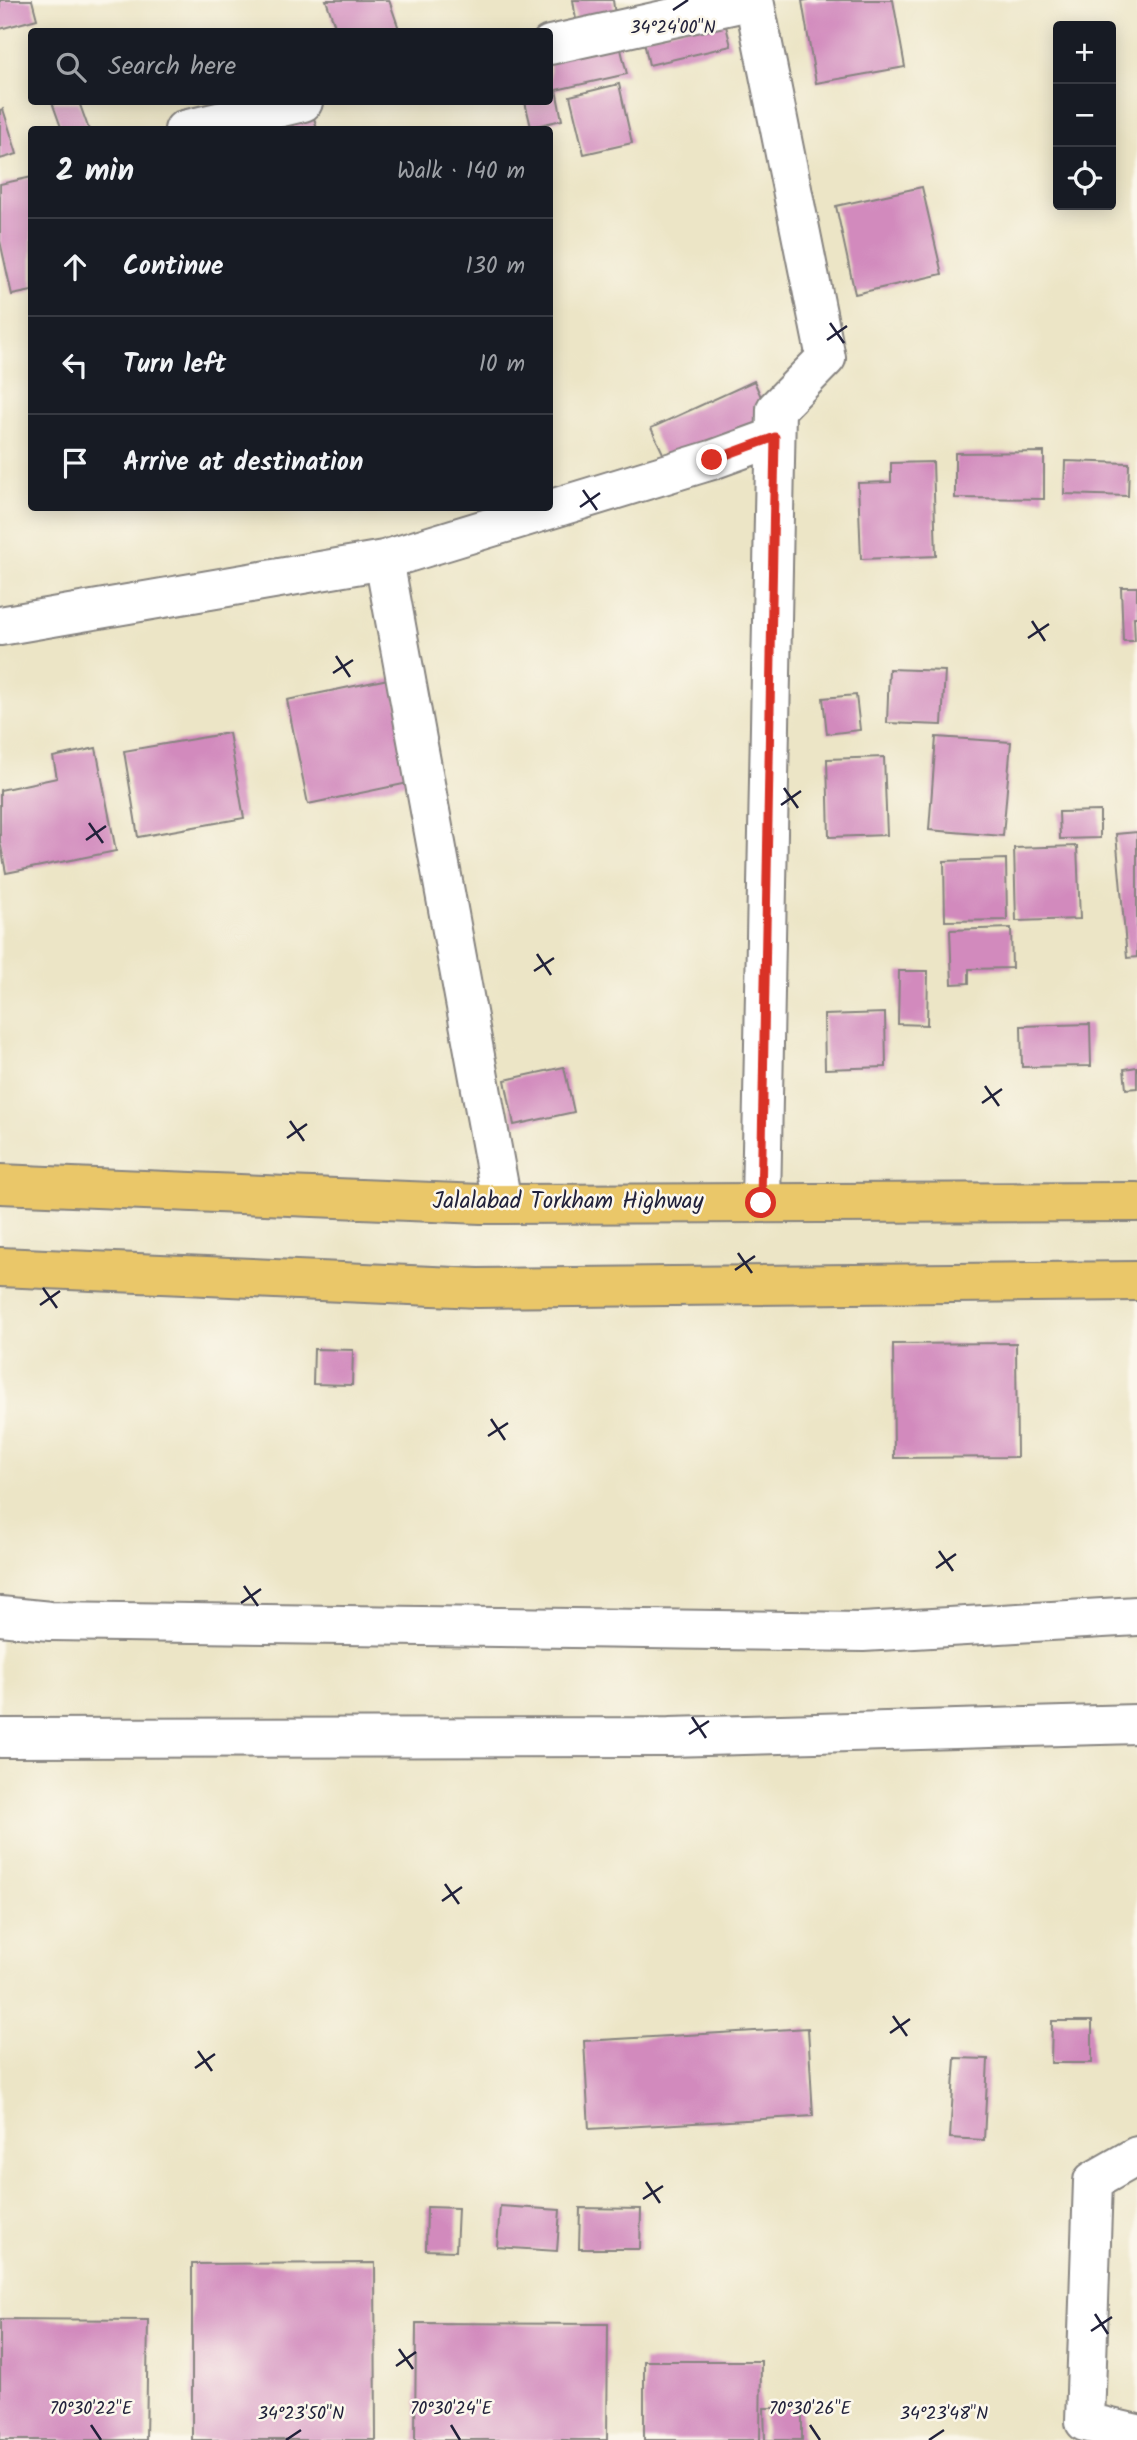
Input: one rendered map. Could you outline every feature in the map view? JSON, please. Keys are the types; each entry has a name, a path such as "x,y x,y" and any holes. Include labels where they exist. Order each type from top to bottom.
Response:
{"highway":[{"name":"Jalalabad Torkham Highway","path":"0,1184 502,1203 1137,1202"},
{"path":"0,1267 478,1289 1137,1281"}],"street":[{"path":"553,44 754,0 826,358 776,409 761,1203"},
{"path":"201,126 290,105"},
{"path":"553,508 712,460 775,437"},
{"path":"0,626 384,560 545,511"},
{"path":"384,560 502,1203"},
{"path":"0,1616 50,1621 863,1632 1137,1616"},
{"path":"0,1738 669,1737 1137,1724"},
{"path":"1137,2156 1093,2181 1085,2422 1137,2434"}],"building":[{"path":"0,0 32,0 37,19 0,29"},
{"path":"326,0 389,0 399,28 336,28"},
{"path":"573,0 613,0 615,15 576,20"},
{"path":"893,0 905,67 816,83 802,1"},
{"path":"724,18 731,46 649,65 643,37"},
{"path":"619,41 627,74 556,90 562,120 531,126 526,105 553,105 553,56"},
{"path":"619,84 632,143 584,154 570,96"},
{"path":"53,105 80,105 88,126 61,126"},
{"path":"3,109 17,154 0,159 0,110"},
{"path":"312,110 316,126 255,126"},
{"path":"28,178 28,292 12,295 0,241 0,184"},
{"path":"922,187 942,274 855,294 836,206"},
{"path":"754,381 770,417 668,464 651,428"},
{"path":"1044,452 1044,499 955,498 955,453"},
{"path":"1065,461 1129,463 1128,496 1064,494"},
{"path":"933,462 936,556 861,559 858,483 891,482 891,463"},
{"path":"1121,587 1137,587 1135,641 1123,641"},
{"path":"889,669 945,671 942,725 887,723"},
{"path":"393,678 413,782 308,804 287,700"},
{"path":"856,695 860,730 827,734 823,698"},
{"path":"229,733 244,818 138,837 124,751"},
{"path":"936,737 1011,742 1003,836 929,830"},
{"path":"96,748 116,851 6,873 0,841 0,790 57,778 53,757"},
{"path":"884,757 887,835 829,837 827,759"},
{"path":"1100,811 1100,838 1060,839 1059,812"},
{"path":"1137,832 1137,957 1127,958 1116,834"},
{"path":"1077,846 1080,919 1016,921 1014,848"},
{"path":"1006,859 1007,920 945,921 944,861"},
{"path":"1011,928 1012,968 969,969 969,983 952,984 950,930"},
{"path":"899,971 928,971 927,1025 898,1024"},
{"path":"885,1013 886,1067 825,1069 824,1015"},
{"path":"1090,1024 1091,1066 1022,1067 1021,1026"},
{"path":"564,1067 574,1112 514,1125 505,1080"},
{"path":"1137,1067 1137,1088 1126,1089 1124,1069"},
{"path":"1016,1343 1017,1457 894,1458 893,1344"},
{"path":"314,1349 353,1350 352,1385 313,1384"},
{"path":"1052,2021 1092,2021 1092,2063 1051,2063"},
{"path":"808,2028 813,2116 589,2129 584,2041"},
{"path":"955,2058 988,2059 984,2140 950,2138"},
{"path":"500,2206 560,2210 557,2251 497,2247"},
{"path":"427,2207 458,2208 456,2251 426,2250"},
{"path":"580,2208 641,2209 640,2249 579,2249"},
{"path":"375,2263 376,2440 192,2440 192,2264"},
{"path":"0,2319 148,2320 146,2440 0,2440"},
{"path":"416,2323 608,2324 607,2440 415,2440"},
{"path":"644,2361 761,2361 760,2440 644,2440"},
{"path":"764,2408 802,2408 802,2440 765,2440"}],"route":[{"path":"712,460 775,437 761,1203"}]}
